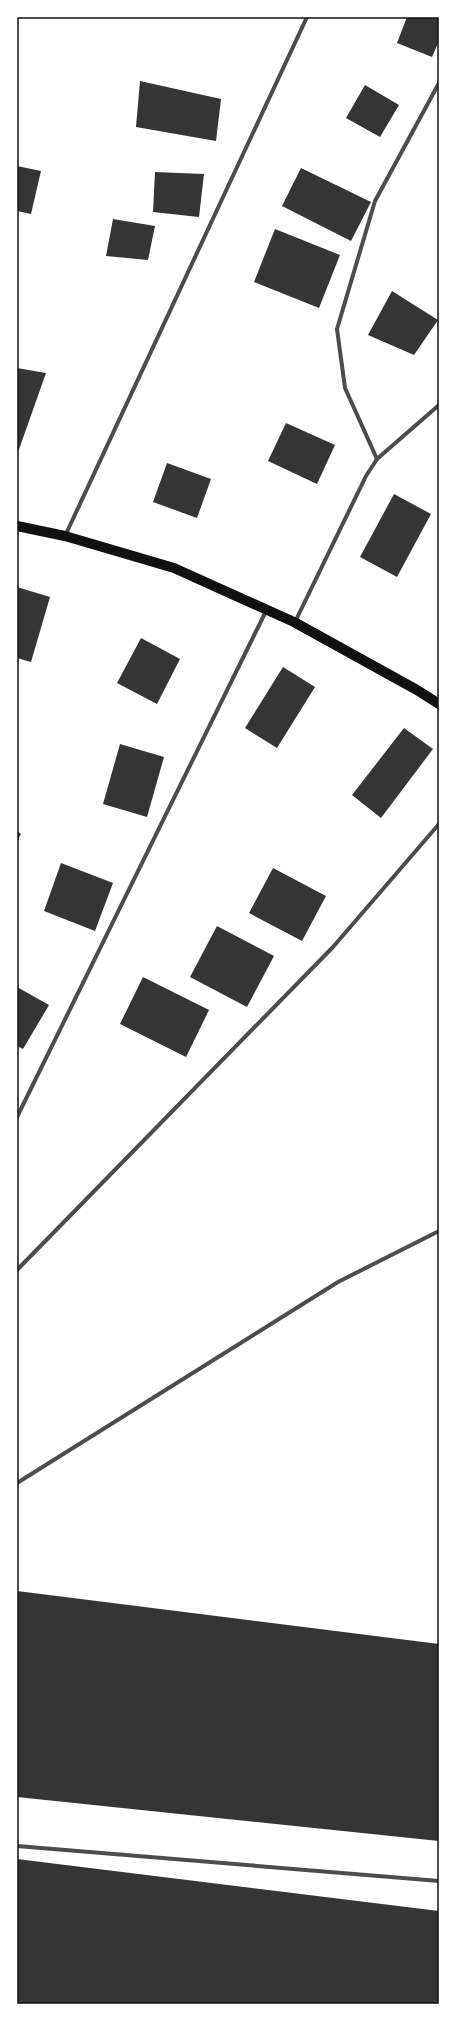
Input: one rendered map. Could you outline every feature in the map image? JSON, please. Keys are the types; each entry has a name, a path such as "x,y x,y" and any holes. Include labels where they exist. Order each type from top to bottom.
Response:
{"main road":[{"path":"17,526 65,536 174,568 294,622 417,690 439,704"}],"street":[{"path":"65,536 308,17"},
{"path":"377,459 345,388 337,329 375,201 439,83"},
{"path":"294,622 362,483 377,459 439,406"},
{"path":"17,1117 266,610"},
{"path":"17,1270 333,947 439,824"},
{"path":"17,1483 338,1282 439,1231"},
{"path":"17,1846 439,1881"}],"building":[{"path":"407,17 439,17 439,41 432,57 397,43"},
{"path":"140,81 221,99 216,141 136,127"},
{"path":"365,85 399,105 380,137 346,118"},
{"path":"17,166 41,171 31,214 17,211"},
{"path":"301,168 371,202 351,241 282,206"},
{"path":"155,172 204,174 199,217 153,212"},
{"path":"113,219 155,226 148,260 106,256"},
{"path":"275,229 340,255 319,308 254,282"},
{"path":"392,291 438,320 414,355 368,335"},
{"path":"17,368 46,373 17,455"},
{"path":"286,423 335,445 317,484 268,461"},
{"path":"167,463 211,479 197,518 153,502"},
{"path":"394,494 431,514 397,577 360,557"},
{"path":"17,587 50,597 31,662 17,658"},
{"path":"141,638 180,659 157,704 117,683"},
{"path":"283,667 315,687 277,748 245,728"},
{"path":"404,728 433,749 381,818 352,795"},
{"path":"120,744 164,757 147,817 103,804"},
{"path":"17,831 21,834 17,841"},
{"path":"61,863 113,883 95,931 44,911"},
{"path":"273,868 326,896 302,941 249,913"},
{"path":"217,926 274,956 247,1007 190,977"},
{"path":"143,977 209,1010 186,1057 120,1024"},
{"path":"17,987 49,1005 23,1049 17,1046"},
{"path":"17,1591 439,1644 439,1841 17,1797"},
{"path":"17,1859 439,1911 439,2004 17,2004"}]}
